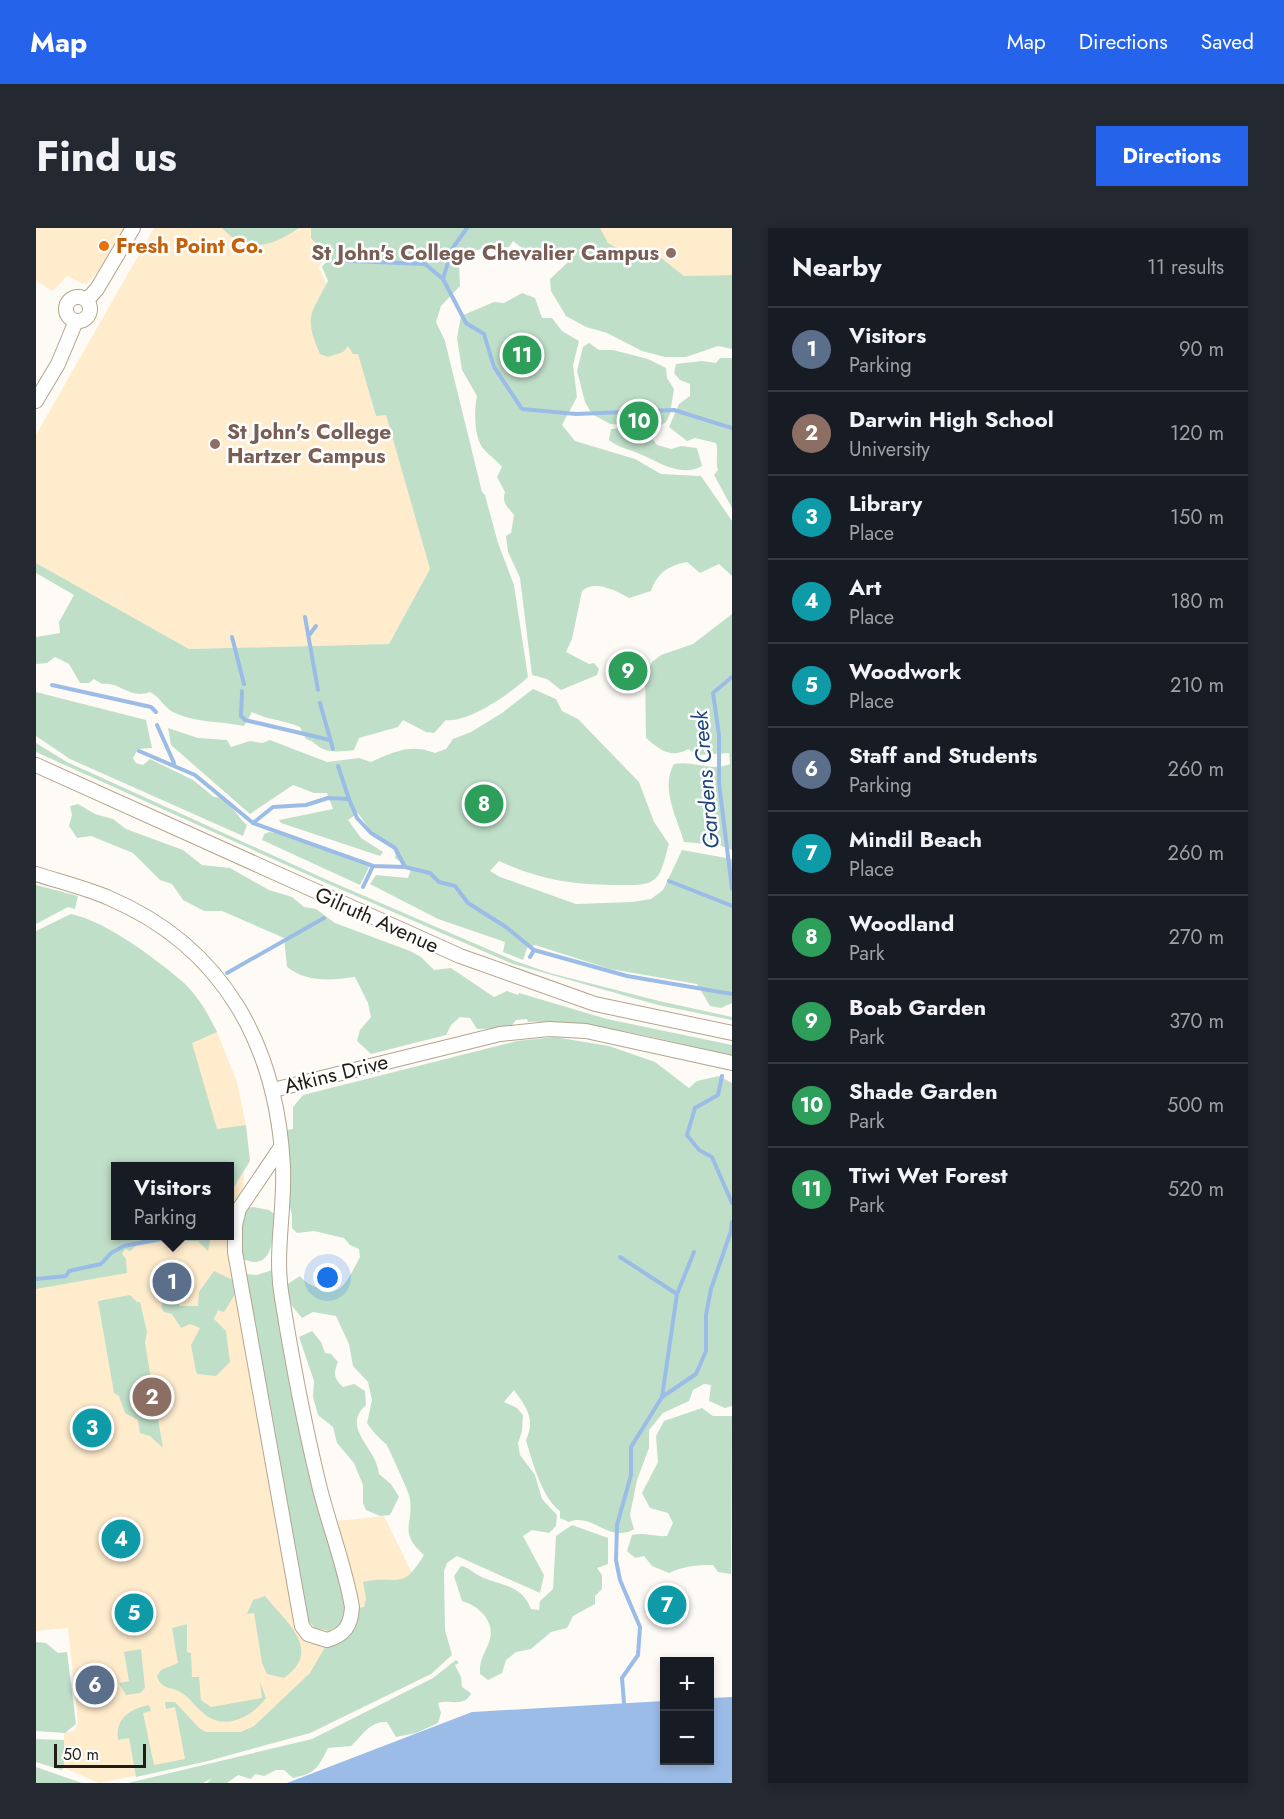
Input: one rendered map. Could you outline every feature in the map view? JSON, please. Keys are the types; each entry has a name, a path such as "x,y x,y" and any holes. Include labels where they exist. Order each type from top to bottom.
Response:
{"street":[{"path":"87,300 97,289 133,228"},
{"path":"73,297 80,297 87,300 90,307 89,314 83,320 76,321 69,317 66,310 67,303 73,297"},
{"path":"36,401 58,364 76,321"},
{"name":"Gilruth Avenue","path":"36,765 431,944 490,968 596,1004 732,1033"},
{"name":"Atkins Drive","path":"36,874 109,898 149,919 181,940 218,975 232,995 261,1052 273,1089 500,1034 549,1029 585,1031 732,1063"},
{"path":"273,1089 281,1147 283,1168 278,1255 281,1295 319,1485 352,1607 351,1622 345,1631 327,1640 308,1634 302,1626 235,1252 234,1225 239,1209 281,1147"}],"shaded area":[{"path":"36,228 125,228 107,261 86,285 67,276 53,291 36,281"},
{"name":"St John's College Hartzer Campus","path":"154,228 344,228 319,267 358,352 376,416 386,414 430,569 389,644 189,649 36,563 36,435"},
{"name":"St John's College Chevalier Campus","path":"598,228 732,228 732,275 644,277 619,269"},
{"path":"71,914 120,936 183,983 204,1007 217,1032 237,1082 246,1125 241,1236 291,1526 384,1516 452,1655 431,1674 310,1733 208,1761 99,1783 64,1768 64,1733 74,1731 78,1722 68,1628 36,1631 36,931"}],"green space":[{"path":"222,228 299,228 270,243 250,245 240,242"},
{"path":"311,228 600,228 608,243 622,251 660,257 684,276 732,275 732,349 718,346 686,357 665,357 642,351 566,316 551,291 550,279 567,263 562,256 554,258 536,250 527,252 513,241 509,247 497,248 489,245 478,250 467,249 459,264 460,286 441,306 436,322 445,341 482,492 485,495 498,543 514,585 528,677 478,712 455,720 446,720 434,733 426,732 403,720 398,727 359,738 354,750 343,751 323,749 306,739 300,727 252,712 244,726 192,719 171,711 150,692 137,694 114,685 102,684 94,679 89,683 80,683 69,664 55,657 47,663 36,664 36,637 60,633 59,622 74,595 36,573 36,563 189,649 389,644 430,569 386,415 376,416 358,354 353,354 348,346 343,352 328,357 320,354 315,341 311,316 328,281 322,267 329,258 311,238"},
{"path":"522,293 535,298 542,318 552,318 562,331 579,341 573,365 577,397 562,425 575,441 635,459 661,474 701,476 732,521 732,576 719,564 700,573 687,562 664,571 651,591 629,598 600,586 593,586 582,591 572,639 566,652 589,664 594,663 599,669 597,675 561,690 547,679 532,675 520,578 508,552 506,536 511,533 514,515 505,502 505,492 497,477 502,467 482,447 477,436 475,415 477,396 462,370 457,338 461,316 494,302 504,303"},
{"path":"589,343 599,350 613,350 648,359 666,368 667,378 674,389 670,414 666,422 657,427 610,424 592,414 585,402 577,371 583,347"},
{"path":"720,358 732,358 732,508 714,475 718,470 716,443 695,438 687,441 669,427 679,404 690,396 690,384 680,380 674,373 676,364 702,361 716,363"},
{"path":"621,428 651,437 657,445 671,449 681,446 697,448 702,466 678,470 617,445 609,440 611,429"},
{"path":"732,614 732,850 719,845 684,842 669,793 670,773 674,764 723,766 730,764 729,753 697,755 688,749 671,753 646,738 645,676 652,662 661,655 693,644"},
{"path":"533,689 556,699 562,711 578,719 639,782 654,822 669,844 659,874 649,883 603,885 558,880 529,873 499,861 490,871 500,877 576,904 632,902 651,899 663,890 682,850 732,859 732,1003 721,1008 710,1006 697,984 610,969 535,945 527,948 523,960 503,952 505,942 438,919 370,884 376,875 408,878 411,869 395,858 396,850 370,830 358,813 348,820 361,838 383,852 380,856 281,823 279,820 333,809 327,793 314,793 293,785 250,814 171,745 168,728 198,738 227,740 231,747 250,741 262,743 270,740 327,762 359,758 371,762 402,750 418,749 435,753 446,749 453,739 471,732 502,713"},
{"path":"36,692 146,720 152,748 138,749 133,758 136,763 143,765 150,759 193,780 214,797 224,800 247,825 243,836 70,759 36,736"},
{"path":"36,743 67,762 325,879 515,961 550,973 732,1017 732,1020 658,1005 513,964 324,882 36,752"},
{"path":"78,804 95,814 113,819 126,829 183,850 202,865 230,868 269,890 292,897 304,907 316,909 335,923 410,951 421,957 434,970 451,968 494,997 507,991 518,995 519,993 607,1019 732,1045 732,1056 656,1038 580,1024 528,1022 527,1019 516,1020 510,1028 477,1029 470,1018 460,1017 451,1025 446,1035 371,1054 357,1041 360,1030 371,1017 368,1003 355,977 319,979 295,972 287,967 284,938 222,911 204,911 183,900 172,884 160,880 133,853 91,836 77,838 69,826 72,815 70,806"},
{"path":"269,832 281,834 369,867 360,885 262,840 264,834"},
{"path":"36,885 78,896 75,909 68,907 36,924"},
{"path":"71,914 85,918 130,942 188,987 198,999 217,1032 192,1043 217,1129 246,1125 250,1161 234,1187 234,1162 111,1162 111,1240 171,1240 136,1246 130,1251 125,1249 122,1254 126,1259 127,1273 36,1289 36,931"},
{"path":"555,1037 609,1046 655,1062 689,1088 697,1081 719,1076 732,1083 732,1406 725,1408 709,1401 711,1385 704,1384 693,1390 689,1401 663,1413 649,1430 649,1448 637,1480 630,1515 634,1529 625,1533 617,1533 585,1521 569,1522 560,1518 560,1511 548,1497 535,1468 526,1440 530,1419 514,1390 504,1402 517,1408 523,1415 522,1431 518,1443 520,1455 535,1475 542,1499 557,1515 556,1526 549,1533 532,1530 523,1536 544,1575 540,1593 457,1556 447,1563 444,1571 445,1630 452,1655 431,1674 310,1733 208,1761 136,1777 129,1738 118,1740 121,1720 130,1712 149,1705 151,1711 143,1713 154,1765 185,1759 175,1707 166,1709 165,1702 175,1702 199,1728 206,1732 241,1732 254,1726 310,1673 324,1649 356,1609 364,1607 366,1599 363,1582 404,1578 410,1574 424,1555 416,1547 409,1533 411,1504 394,1460 386,1444 367,1423 372,1400 368,1382 353,1366 349,1344 336,1316 313,1312 302,1318 292,1306 286,1285 300,1276 309,1284 320,1289 334,1291 345,1283 360,1257 359,1249 350,1245 344,1238 314,1231 297,1233 292,1228 292,1215 287,1196 286,1130 293,1129 293,1107 303,1095 517,1041"},
{"path":"247,1208 269,1210 274,1214 272,1241 267,1256 261,1261 253,1262 243,1259 240,1233"},
{"path":"210,1240 208,1251 198,1241 184,1241"},
{"path":"275,1269 348,1606 345,1622 330,1631 315,1628 306,1618 246,1274 257,1275"},
{"path":"214,1271 233,1280 237,1291 224,1312 218,1310 214,1319 226,1331 230,1362 216,1376 197,1374 191,1345 200,1328 190,1324 181,1328 172,1314 164,1312 161,1307 164,1299 175,1298 180,1306 198,1306 199,1292"},
{"path":"130,1295 140,1302 147,1332 145,1343 163,1448 150,1436 140,1433 138,1420 125,1413 119,1396 114,1393 98,1301"},
{"path":"312,1331 321,1342 325,1353 331,1354 338,1362 335,1376 340,1384 343,1387 354,1384 365,1391 366,1405 359,1414 358,1430 373,1456 379,1474 391,1484 399,1497 390,1515 380,1516 366,1510 363,1503 363,1485 354,1463 337,1443 333,1427 318,1415 313,1397 314,1381 299,1337"},
{"path":"702,1408 713,1416 732,1416 731,1574 718,1572 713,1565 690,1566 669,1573 652,1566 644,1556 635,1558 627,1551 632,1535 667,1536 673,1523 668,1513 650,1508 642,1493 658,1462 656,1436 664,1421"},
{"path":"572,1525 608,1538 608,1564 597,1568 602,1575 602,1589 595,1596 595,1604 573,1616 567,1628 551,1632 531,1649 516,1652 506,1660 502,1673 488,1680 480,1674 480,1668 490,1639 490,1626 484,1614 462,1601 454,1576 461,1566 466,1567 486,1579 509,1586 527,1600 531,1609 539,1610 540,1601 553,1589 556,1536"},
{"path":"265,1596 291,1626 301,1647 301,1657 295,1668 284,1678 267,1674 262,1663 254,1613 247,1614 253,1600"},
{"path":"187,1624 187,1652 191,1653 192,1677 199,1677 201,1700 211,1707 262,1698 260,1682 266,1698 253,1711 237,1720 219,1721 202,1712 182,1693 161,1684 157,1676 161,1670 178,1663 172,1628"},
{"path":"36,1642 46,1643 58,1653 67,1652 76,1724 65,1733 36,1731"},
{"path":"141,1649 145,1688 140,1693 126,1695 119,1683 129,1681 124,1652"},
{"path":"456,1660 459,1663 455,1665 461,1677 462,1687 471,1693 461,1702 438,1703 441,1713 438,1723 416,1733 396,1737 387,1722 381,1722 367,1730 351,1746 328,1748 319,1765 307,1774 293,1778 284,1770 276,1770 264,1776 255,1774 251,1779 238,1775 227,1783 207,1783 212,1778 203,1783 128,1783 312,1739 433,1678"},
{"path":"36,1739 64,1740 64,1768 61,1770 36,1762"},
{"path":"36,1767 82,1783 36,1783"}],"water":[{"path":"732,1697 732,1783 287,1783 472,1712 660,1701 660,1765 714,1765 714,1698"}],"waterway":[{"name":"Gardens Creek","path":"467,228 452,249 443,279 466,323 484,334 494,367 522,409 576,414 674,410 732,428"},
{"path":"349,261 425,264 443,279"},
{"path":"305,617 318,690"},
{"path":"310,634 316,626"},
{"path":"232,637 244,684"},
{"name":"Gardens Creek","path":"732,677 713,693 719,735 719,783 732,889"},
{"path":"52,685 151,707 156,712"},
{"path":"242,691 241,716 245,720 330,740"},
{"path":"320,703 333,749"},
{"path":"157,725 174,763"},
{"path":"139,751 195,775 253,823 373,866 405,867 430,873 439,882 455,886 468,903 506,927 534,950"},
{"path":"338,766 349,799"},
{"path":"253,823 273,807 306,805 328,798 349,799 357,818 371,833 395,848 405,867"},
{"path":"363,887 373,866"},
{"path":"669,881 732,906"},
{"path":"227,973 324,918"},
{"path":"530,957 534,950 627,976 732,994"},
{"name":"Gardens Creek","path":"722,1076 718,1095 695,1108 687,1135 699,1150 712,1157 732,1203"},
{"name":"Gardens Creek","path":"624,1703 622,1678 638,1655 640,1627 620,1580 616,1560 617,1525 631,1475 631,1447 662,1397 696,1374 706,1351 706,1315 711,1289 732,1222"},
{"path":"36,1279 66,1276 69,1271 101,1264 111,1253 124,1246 154,1240"},
{"path":"662,1397 677,1294 694,1252"},
{"path":"620,1257 677,1294"}],"place":[{"name":"Fresh Point Co.","path":"104,246"},
{"name":"St John's College Chevalier Campus","path":"671,253"},
{"name":"Tiwi Wet Forest","path":"522,355"},
{"name":"Shade Garden","path":"639,421"},
{"name":"St John's College Hartzer Campus","path":"215,444"},
{"name":"Boab Garden","path":"628,671"},
{"name":"Woodland","path":"484,804"},
{"name":"Visitors","path":"172,1282"},
{"name":"Darwin High School","path":"152,1397"},
{"name":"Library","path":"92,1428"},
{"name":"Art","path":"121,1539"},
{"name":"Mindil Beach","path":"667,1605"},
{"name":"Woodwork","path":"134,1613"},
{"name":"Staff and Students","path":"95,1685"}]}
